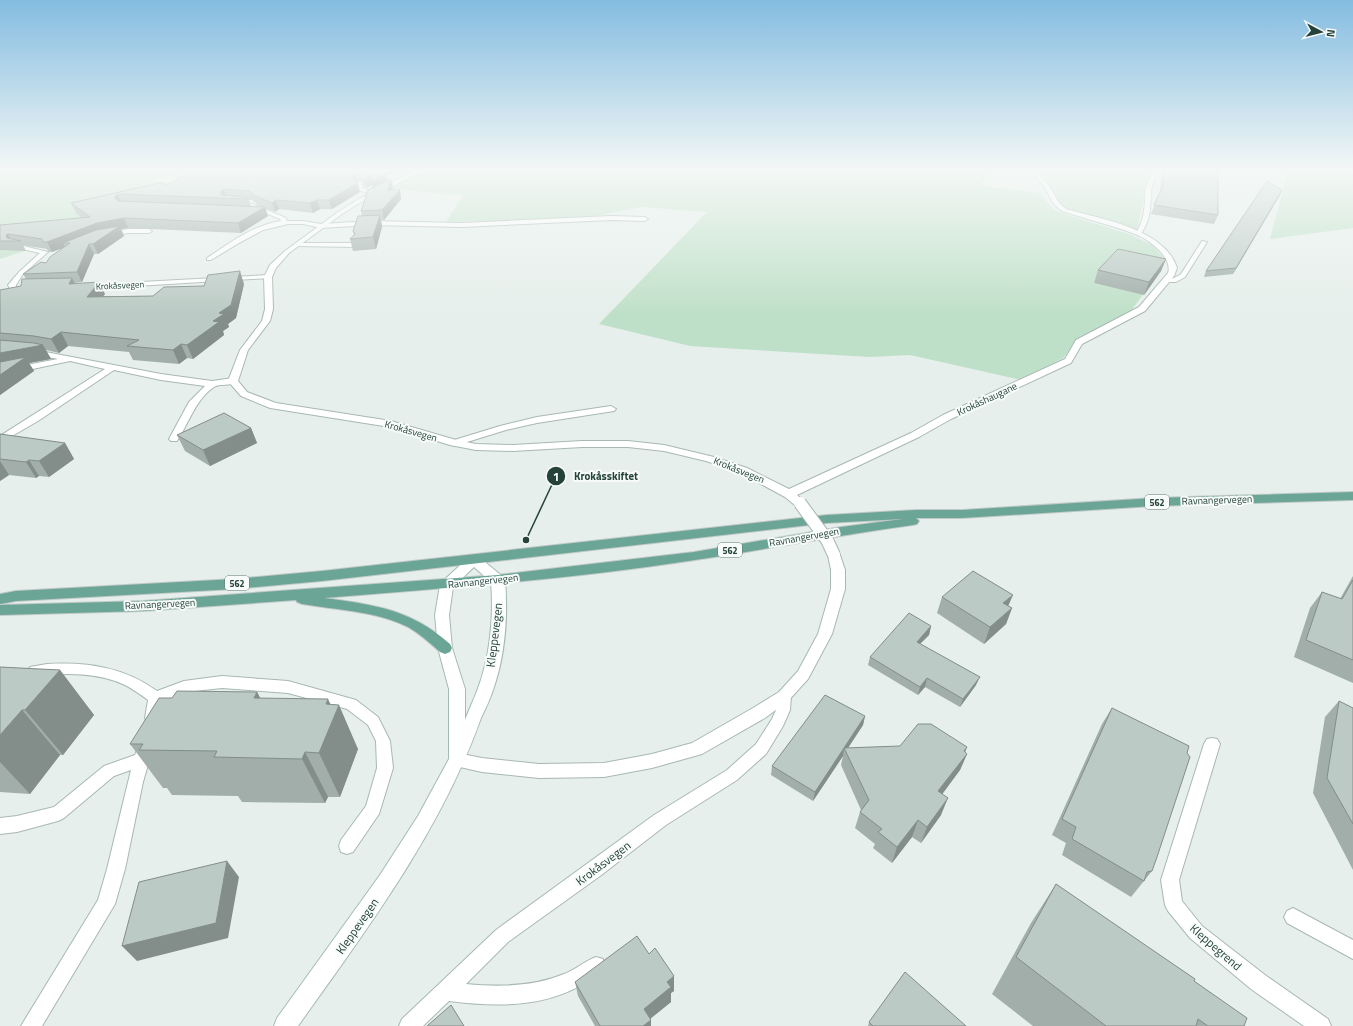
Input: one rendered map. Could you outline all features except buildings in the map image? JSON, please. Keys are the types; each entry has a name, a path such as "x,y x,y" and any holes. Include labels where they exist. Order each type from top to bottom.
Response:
{"main road":[{"name":"Ravnangervegen","path":"0,599 16,596 235,584 474,560 820,520 916,514 962,514 1154,502 1353,496"},
{"name":"Ravnangervegen","path":"0,610 143,606 447,585 498,580 694,556 841,531 962,514"},
{"path":"285,596 371,609 408,621 445,648"}],"street":[{"path":"233,381 244,350 266,321 269,309 268,277 283,256 333,219"},
{"name":"Krokåshaugane","path":"789,494 915,435 947,417 1068,361 1071,358 1074,347 1079,342 1142,309 1171,274 1173,268 1170,258 1158,246 1139,233 1090,219"},
{"name":"Krokåsvegen","path":"233,381 244,394 274,406 391,424 454,443 493,448 582,444 628,444 664,448 710,459 744,470 789,494 800,503 827,540 834,555 838,570 838,589 825,634 803,675 784,696 759,713 696,749 652,761 604,770 539,771 482,765 457,760"},
{"path":"447,585 474,560 498,580"},
{"name":"Kleppevegen","path":"285,1026 384,888 442,791 457,760 485,690 494,652 498,622 498,580"},
{"name":"Kleppevegen","path":"447,585 442,615 445,648 457,689 457,760"}],"lane":[{"path":"284,219 284,223"},
{"path":"209,258 256,230 268,225 284,223 322,226 370,223 462,225 592,219"},
{"path":"641,219 645,219"},
{"path":"1139,233 1146,219"},
{"path":"104,235 128,231 149,231"},
{"path":"1164,281 1176,280 1183,277 1193,257 1204,242"},
{"path":"298,245 354,245"},
{"path":"15,246 45,252 12,285 14,289 36,289"},
{"path":"30,266 48,259"},
{"name":"Krokåsvegen","path":"80,289 206,286 234,280 268,277"},
{"path":"11,297 28,295"},
{"path":"28,351 112,368 212,384 233,381"},
{"path":"0,373 76,360"},
{"path":"0,440 35,420 112,368"},
{"path":"174,439 194,402 212,384"},
{"path":"454,443 503,428 537,420 611,409"},
{"path":"22,673 59,668 98,671 129,680 156,698"},
{"path":"156,698 184,687 222,682 288,687 352,704 373,721 383,741 385,768 373,809 347,846"},
{"name":"Krokåsvegen","path":"409,1026 502,936 594,870 660,820 732,775 761,749 778,722 783,710 784,696"},
{"path":"31,1026 106,904 116,869 135,782 142,759 156,698"},
{"name":"Kleppegrend","path":"1212,744 1170,880 1174,905 1196,932 1258,982 1321,1026"},
{"path":"0,826 17,824 58,813 109,771 142,759"},
{"path":"1293,917 1353,950"},
{"path":"445,991 483,996 529,994 565,984 596,966"}],"green space":[{"path":"0,219 123,219 0,259"},
{"path":"448,219 581,219 580,219 446,222"},
{"path":"700,219 1080,219 1129,234 1152,245 1164,259 1161,270 1128,315 1081,336 1063,358 1021,380 910,355 869,357 690,346 599,324"},
{"path":"1093,219 1139,219 1137,230"},
{"path":"1275,219 1353,219 1353,228 1270,239"}],"place":[{"name":"Krokåsskiftet","path":"526,540"}]}
